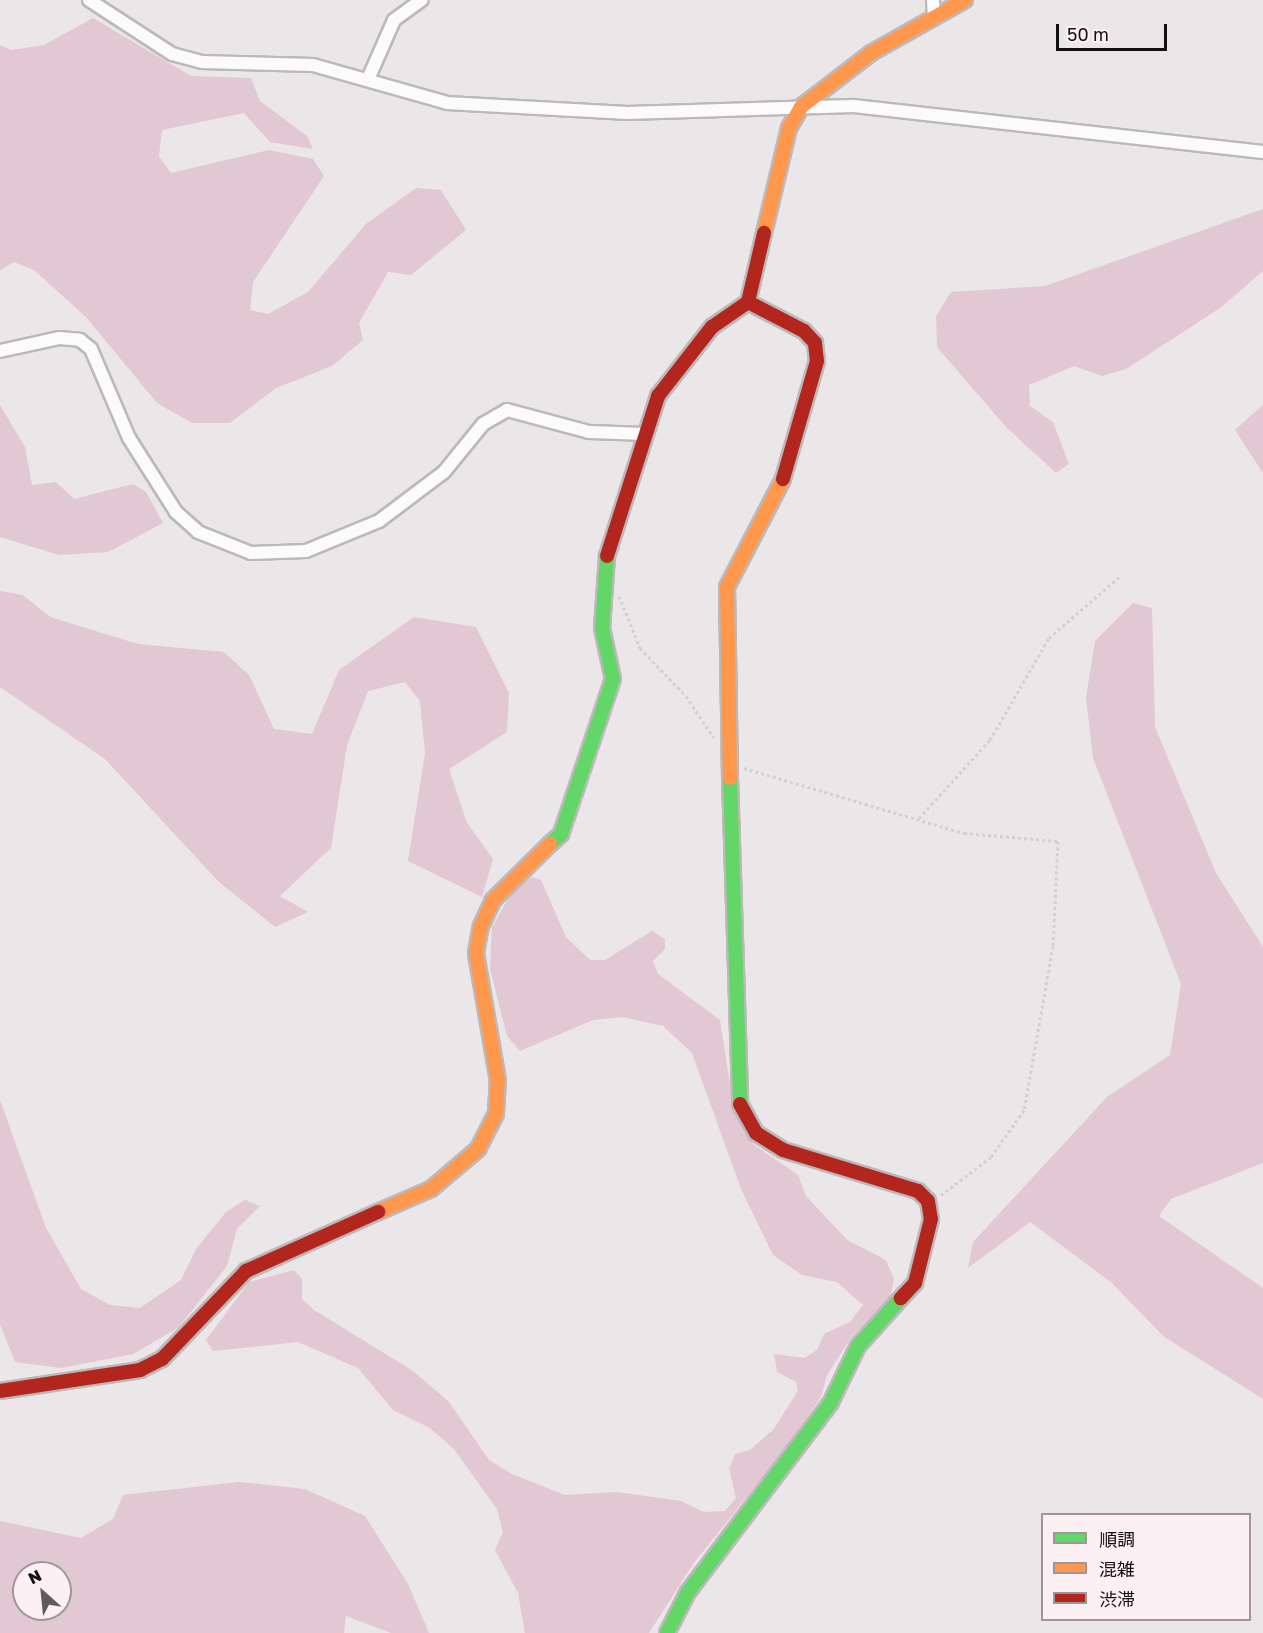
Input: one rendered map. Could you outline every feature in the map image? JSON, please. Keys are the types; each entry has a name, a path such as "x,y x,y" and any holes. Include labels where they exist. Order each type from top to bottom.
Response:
{"street":[{"path":"89,0 172,54 202,62 313,65 369,77 447,103 628,112 853,106 1263,152"},
{"path":"369,77 394,20 422,0"},
{"path":"933,0 934,18"},
{"path":"0,1391 140,1370 162,1359 246,1270 431,1189 478,1149 496,1114 498,1082 476,953 481,926 493,900 561,834 608,704 614,678 602,628 604,564 658,396 712,327 748,302 789,128 801,107 871,53 965,0"},
{"path":"667,1633 688,1592 831,1402 858,1346 915,1283 931,1219 928,1201 918,1191 783,1150 756,1133 742,1112 736,1083 732,759 727,587 782,482 817,361 814,344 804,331 748,302"},
{"path":"0,351 59,338 80,340 91,349 129,438 176,512 198,532 251,553 306,551 379,521 444,472 483,424 507,410 589,432 644,434"}],"path":[{"path":"604,564 612,572 640,648 686,696 732,759 746,769 963,833 1058,842 1060,861 1053,946 1024,1110 991,1157 928,1201"},
{"path":"919,819 990,740 1049,638 1119,578"}],"shaded area":[{"path":"93,18 191,76 251,78 260,101 307,136 313,149 270,142 244,113 162,130 159,156 171,173 269,150 313,159 324,176 253,282 250,310 268,314 308,292 366,224 416,188 441,190 466,230 411,275 388,272 359,323 363,340 332,366 276,388 230,423 192,423 157,403 86,317 34,270 14,262 0,270 0,45 11,50 44,45"},
{"path":"1263,209 1263,271 1220,308 1126,369 1102,376 1074,366 1029,385 1030,406 1053,422 1069,464 1056,473 1006,427 937,347 936,316 951,292 1045,286"},
{"path":"0,405 25,447 32,485 56,482 74,499 133,484 146,492 163,523 108,552 59,555 0,537"},
{"path":"1263,405 1263,473 1235,430"},
{"path":"0,591 23,595 50,617 138,644 224,652 249,675 274,729 312,734 339,670 414,617 476,627 509,693 507,732 449,769 467,823 493,859 482,897 408,861 425,753 420,701 405,682 368,691 347,745 331,848 280,896 308,912 275,927 218,881 105,759 0,687"},
{"path":"1133,603 1152,608 1155,727 1216,873 1263,947 1263,1163 1171,1199 1159,1216 1263,1288 1263,1399 1163,1336 1112,1283 1030,1222 968,1268 973,1242 1107,1097 1170,1055 1181,984 1093,758 1086,697 1095,641"},
{"path":"531,877 541,880 566,937 590,960 605,960 652,931 665,939 665,949 653,961 658,974 720,1020 734,1111 753,1144 798,1175 806,1196 847,1240 886,1260 894,1279 890,1297 850,1339 827,1375 821,1397 783,1452 693,1564 649,1633 525,1633 518,1593 495,1550 503,1532 497,1509 454,1449 430,1428 393,1410 358,1368 298,1342 213,1351 206,1340 249,1282 294,1270 302,1279 302,1299 314,1310 413,1371 449,1402 489,1460 512,1474 565,1495 617,1492 681,1501 704,1512 725,1511 736,1498 729,1469 735,1454 750,1450 773,1430 798,1391 796,1382 777,1372 774,1354 805,1358 817,1350 824,1334 850,1322 863,1305 837,1282 802,1275 773,1255 741,1189 692,1053 663,1026 622,1017 593,1020 520,1051 507,1036 490,969 492,927 510,895"},
{"path":"0,1100 46,1228 81,1289 110,1305 140,1308 181,1280 196,1249 226,1212 245,1200 260,1206 237,1229 227,1266 178,1328 133,1354 61,1368 15,1362 0,1324"},
{"path":"239,1482 305,1489 365,1516 408,1584 429,1633 391,1633 346,1616 344,1633 0,1633 0,1521 81,1538 113,1519 123,1495"}],"traffic: fast":[{"path":"550,844 561,834 613,679 602,628 607,556"},
{"path":"730,778 740,1104"},
{"path":"667,1633 688,1592 831,1402 858,1346 901,1298"}],"traffic: slow":[{"path":"764,233 789,128 801,107 871,53 965,0"},
{"path":"730,778 727,587 783,479"},
{"path":"378,1212 431,1189 478,1149 496,1114 498,1081 476,953 481,926 493,900 550,844"}],"traffic: jam":[{"path":"607,556 658,396 712,327 748,302 764,233"},
{"path":"748,302 804,331 815,343 817,361 783,479"},
{"path":"740,1104 756,1133 783,1150 918,1191 928,1201 931,1219 915,1283 901,1298"},
{"path":"0,1391 140,1370 162,1359 246,1271 378,1212"}]}
